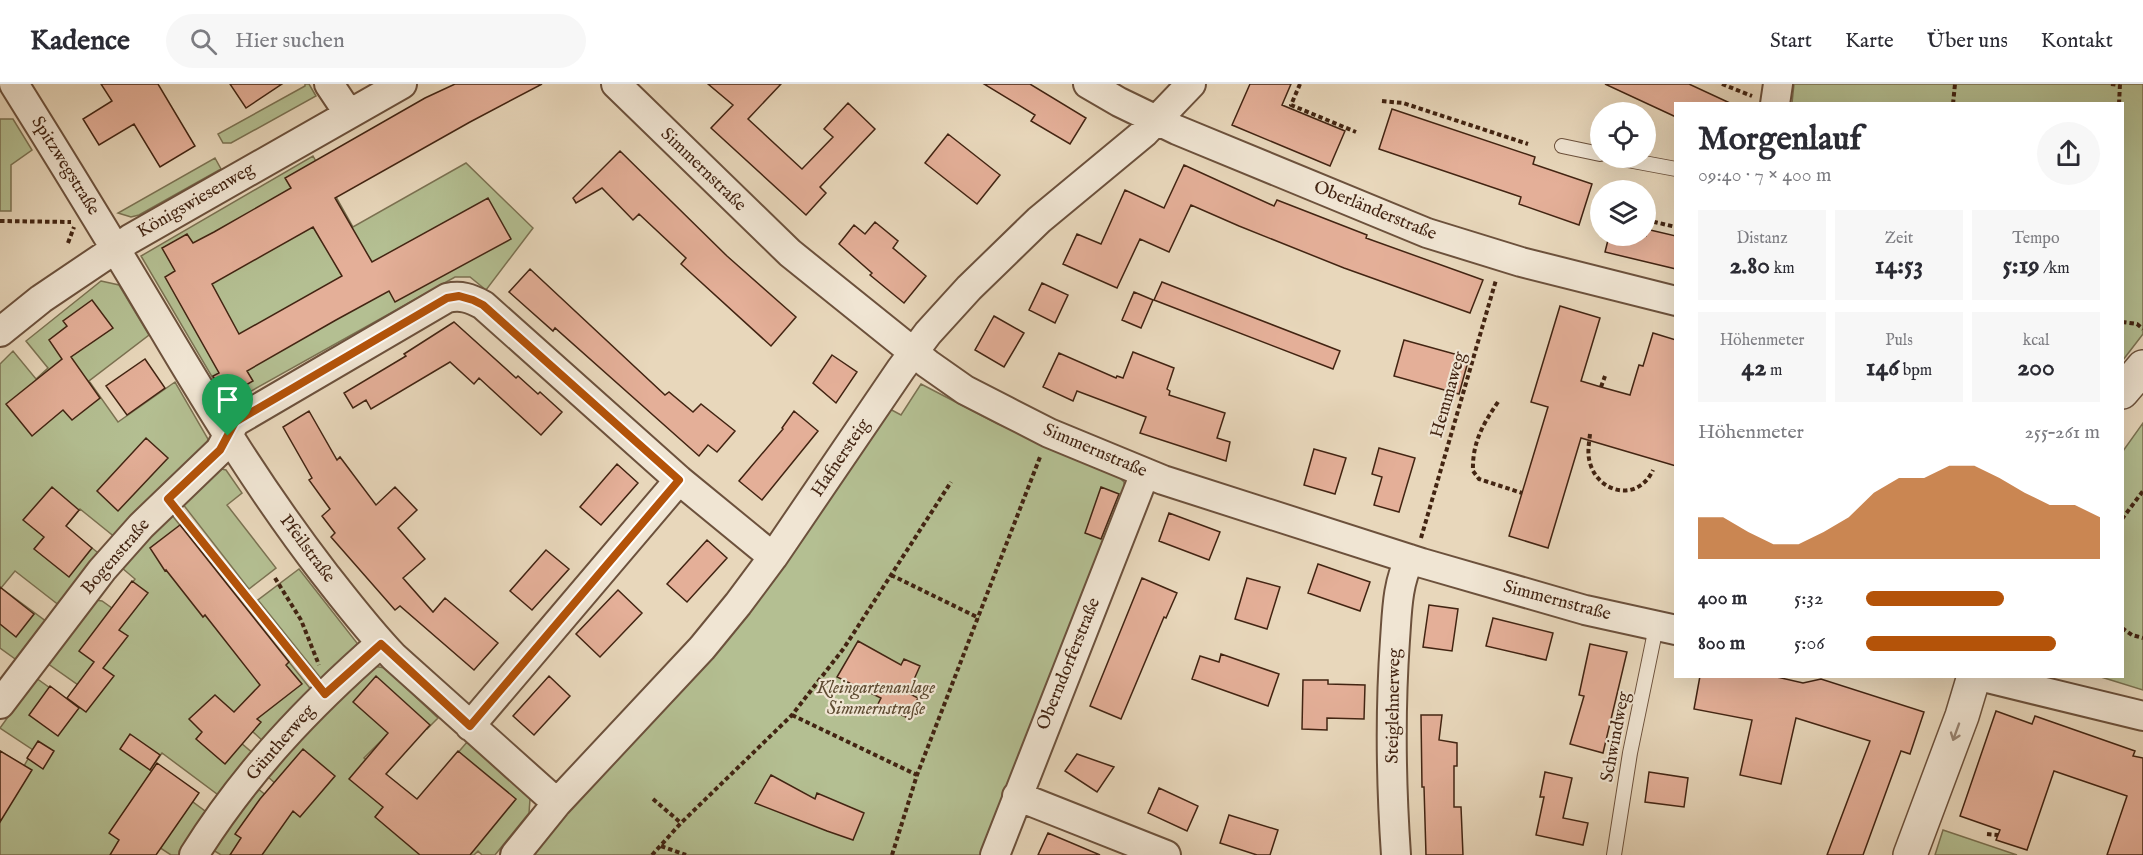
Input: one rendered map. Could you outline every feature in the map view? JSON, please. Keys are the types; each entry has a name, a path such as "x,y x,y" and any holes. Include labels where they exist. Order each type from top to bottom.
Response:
{"street":[{"name":"Spitzwegstraße","path":"14,84 115,248"},
{"path":"330,84 349,114"},
{"name":"Königswiesenweg","path":"0,332 41,299 115,248 402,84"},
{"name":"Simmernstraße","path":"616,84 790,253 913,352 965,390 1049,433 1145,473 1415,550 1574,606 1666,628"},
{"name":"Oberländerstraße","path":"1088,84 1158,121 1427,233 1503,257 1674,300"},
{"name":"Hafnersteig","path":"514,855 557,803 702,648 773,557 913,352 969,288 1039,220 1158,121 1191,84"},
{"name":"Pfeilstraße","path":"115,248 228,436 283,518 381,644 557,803"},
{"name":"Bogenstraße","path":"0,704 102,570 141,526 220,450 235,422 447,298 459,296 483,305 679,480 773,557"},
{"path":"2124,390 2143,367"},
{"name":"Oberndorferstraße","path":"995,855 1145,473"},
{"path":"470,726 679,480"},
{"name":"Steiglehnerweg","path":"1396,855 1391,702 1397,613 1403,572 1415,550"},
{"name":"Güntherweg","path":"194,855 224,811 268,754 302,716 381,644"},
{"path":"1910,855 1962,716 1973,678"},
{"path":"1986,678 2143,716"},
{"path":"1017,796 1166,855"}],"lane":[{"path":"0,88 7,84"},
{"path":"1562,146 1590,152"},
{"path":"1656,165 1674,169"},
{"name":"Schwindweg","path":"1614,855 1630,753 1666,628"}],"path":[{"path":"1300,84 1292,105 1356,132"},
{"path":"1722,84 1771,95"},
{"path":"1953,102 1955,84"},
{"path":"2111,84 2120,85 2119,102"},
{"path":"1382,101 1403,103 1528,144"},
{"path":"0,221 76,222"},
{"path":"1656,222 1674,227"},
{"name":"Hemmaweg","path":"1415,550 1503,257"},
{"path":"2124,322 2138,324 2143,329"},
{"path":"1601,387 1605,376"},
{"path":"1498,402 1481,426 1477,438 1473,471 1479,479 1522,493"},
{"path":"892,855 917,775 1049,433"},
{"path":"1590,434 1589,462 1598,478 1606,484 1615,489 1633,491 1641,487 1653,470"},
{"path":"652,855 681,823 792,715 844,648 951,482"},
{"path":"2124,516 2143,491"},
{"path":"168,499 328,691"},
{"path":"891,575 978,618"},
{"path":"275,578 301,620 328,691"},
{"path":"2124,629 2132,635 2143,638"},
{"path":"792,715 917,775"},
{"path":"653,799 681,823"},
{"path":"1987,834 1998,835"},
{"path":"661,846 686,855"}],"green space":[{"path":"305,84 309,84 316,96 231,143 223,143 218,134"},
{"path":"1794,84 2143,84 2143,334 2124,359 2124,102 1792,102"},
{"path":"0,119 13,119 32,150 11,165 11,211 0,211"},
{"path":"313,156 353,227 466,163 533,228 486,290 470,277 455,277 228,404 141,256"},
{"path":"215,158 221,169 139,215 131,217 118,213"},
{"path":"101,281 119,285 149,335 89,381 118,422 175,382 208,439 206,447 116,538 80,509 65,527 101,555 60,606 15,571 1,588 47,622 18,661 0,648 0,364 13,351 36,379 48,368 26,341"},
{"name":"Kleingartenanlage Simmernstraße","path":"921,384 998,424 1119,477 1124,482 1125,491 983,855 528,855 888,408 901,415"},
{"path":"2143,423 2143,690 2104,678 2124,678 2124,450"},
{"path":"217,468 226,470 242,493 227,505 276,568 249,589 182,503"},
{"path":"171,514 313,692 265,743 226,707 214,720 255,755 221,797 162,753 150,770 209,814 180,855 171,855 136,832 122,855 0,855 0,751 24,766 33,750 0,728 36,678 67,700 78,685 47,663 96,600 112,608 135,579 122,568"},
{"path":"299,569 358,647 323,681 258,600"},
{"path":"373,666 385,668 438,718 427,729 387,735 364,758 434,815 456,755 467,742 530,799 529,813 495,855 482,855 478,851 474,855 221,855 213,850 257,788 277,804 286,793 267,776 286,753"},
{"path":"1943,830 2017,855 1935,855"}],"building":[{"path":"101,84 158,84 195,146 160,167 134,124 99,145 83,119 112,101"},
{"path":"230,84 282,84 246,108"},
{"path":"455,84 542,84 335,198 372,262 488,198 511,239 395,302 389,291 336,320 247,371 253,381 225,397 213,376 219,373 165,277 175,271 162,248 187,234 193,243 214,232 291,188 285,178 425,98","holes":["313,227 342,276 239,334 212,284"]},
{"path":"708,84 781,84 748,119 802,169 833,137 824,129 848,103 875,129 820,187 826,193 806,215 711,128 733,105"},
{"path":"984,84 1030,84 1086,118 1070,144 1031,121 1035,115"},
{"path":"1250,84 1291,84 1282,105 1345,131 1330,166 1232,125"},
{"path":"1605,84 1689,84 1728,102 1674,102 1674,116 1656,108 1656,102 1644,102"},
{"path":"1392,109 1535,157 1533,164 1590,183 1590,190 1579,225 1519,204 1521,197 1379,149"},
{"path":"948,134 1000,175 977,204 925,163"},
{"path":"620,151 727,256 796,317 771,346 681,264 686,258 639,214 633,220 602,188 576,203 573,198"},
{"path":"1184,165 1274,206 1277,200 1367,235 1366,238 1483,280 1470,313 1344,268 1191,205 1169,252 1140,239 1117,288 1063,264 1077,234 1101,244 1125,190 1164,208"},
{"path":"875,222 898,241 893,248 926,276 904,303 870,275 872,273 839,244 854,225 865,234"},
{"path":"1656,231 1674,236 1674,269 1605,252 1606,246 1656,246"},
{"path":"530,269 665,395 669,392 693,412 701,404 735,431 717,452 708,445 699,456 555,328 553,331 509,292"},
{"path":"1162,282 1340,351 1333,369 1154,300"},
{"path":"1042,283 1068,295 1055,323 1029,310"},
{"path":"1134,292 1153,300 1141,328 1122,320"},
{"path":"92,300 113,328 71,357 100,398 72,420 63,410 32,436 6,404 62,359 49,340 67,326 63,321"},
{"path":"1560,306 1600,318 1581,381 1601,387 1630,395 1639,365 1643,366 1653,333 1674,339 1674,465 1581,438 1548,548 1509,536 1548,407 1531,402"},
{"path":"994,316 1024,333 1004,367 975,350"},
{"path":"454,322 516,378 518,376 538,394 540,392 562,412 541,435 479,378 474,384 450,362 371,409 366,400 353,408 344,393 406,356 404,354"},
{"path":"1404,340 1469,358 1459,394 1394,376"},
{"path":"1133,352 1174,368 1167,389 1170,391 1169,395 1225,413 1217,438 1230,442 1226,461 1140,433 1146,417 1077,391 1073,401 1043,387 1059,353 1116,378 1117,376 1123,378"},
{"path":"832,355 857,372 836,403 813,383"},
{"path":"145,359 165,388 127,415 106,386"},
{"path":"309,411 337,460 340,457 376,505 395,487 417,510 398,528 425,559 403,578 433,612 445,598 498,643 474,670 400,606 395,610 331,537 335,533 322,516 330,509 309,480 312,478 283,427"},
{"path":"794,411 818,431 762,500 739,481 783,429"},
{"path":"146,438 168,458 118,511 97,491"},
{"path":"1379,448 1415,458 1399,512 1374,505 1382,477 1372,474"},
{"path":"1314,449 1346,458 1335,494 1304,485"},
{"path":"617,464 638,483 601,525 580,507"},
{"path":"52,487 79,510 66,526 92,548 69,577 34,549 44,537 23,520"},
{"path":"1101,487 1119,494 1101,539 1085,533"},
{"path":"1169,513 1220,532 1209,560 1159,541"},
{"path":"180,525 289,662 286,665 302,684 257,719 261,722 225,764 196,739 202,732 189,719 215,695 234,712 260,685 205,615 203,617 165,571 150,548"},
{"path":"707,540 727,558 687,602 667,584"},
{"path":"546,550 569,569 532,610 510,591"},
{"path":"1318,564 1370,582 1360,611 1308,593"},
{"path":"1142,578 1177,593 1166,618 1164,617 1121,719 1090,706"},
{"path":"1247,578 1280,587 1267,629 1235,619"},
{"path":"132,581 148,593 119,630 128,636 103,668 114,676 86,712 67,698 94,662 79,651"},
{"path":"0,587 34,614 16,637 0,624"},
{"path":"618,590 642,613 600,657 576,634"},
{"path":"1429,605 1458,609 1452,651 1423,647"},
{"path":"1493,618 1553,633 1546,660 1486,646"},
{"path":"858,641 901,665 904,659 920,666 908,693 918,698 908,718 878,704 881,698 837,677"},
{"path":"1590,644 1627,652 1603,753 1570,744 1584,696 1579,695"},
{"path":"1221,654 1279,674 1268,706 1192,679 1200,656 1219,662"},
{"path":"376,676 430,725 386,774 417,799 458,751 516,799 470,855 420,855 375,817 383,807 349,779 388,733 353,702"},
{"path":"549,676 570,696 534,735 513,716"},
{"path":"1700,678 1781,678 1803,683 1821,679 1924,712 1910,754 1901,751 1863,855 1827,855 1870,741 1796,718 1781,784 1740,775 1752,720 1694,709"},
{"path":"1303,680 1328,680 1328,684 1365,685 1364,719 1327,718 1327,730 1302,729"},
{"path":"50,686 79,708 58,736 29,715"},
{"path":"1996,711 2032,724 2035,716 2135,751 2133,756 2143,758 2143,855 2107,855 2127,796 2054,771 2027,850 1996,840 2000,830 1960,816"},
{"path":"1421,715 1442,715 1439,740 1457,743 1457,766 1454,766 1454,807 1461,807 1463,855 1426,855"},
{"path":"130,734 160,755 150,770 120,749"},
{"path":"38,741 54,751 43,769 27,758"},
{"path":"303,749 335,776 300,817 293,811 262,855 230,855 241,838 235,834 260,799"},
{"path":"0,751 32,770 0,822"},
{"path":"1077,754 1114,767 1097,792 1065,771"},
{"path":"157,763 199,793 156,855 110,855 119,840 109,833"},
{"path":"1545,772 1572,778 1563,818 1588,823 1583,845 1536,835 1544,797 1540,797"},
{"path":"1649,772 1688,778 1684,807 1645,802"},
{"path":"771,775 815,799 817,793 864,813 853,840 755,803"},
{"path":"1159,788 1198,806 1187,831 1148,813"},
{"path":"1229,815 1278,830 1270,855 1257,855 1220,843"},
{"path":"1048,833 1100,855 1038,855"}],"route":[{"path":"459,296 483,305 679,480 470,726 381,644 325,694 168,499 220,450 228,436 235,422 447,298 459,296"}]}
